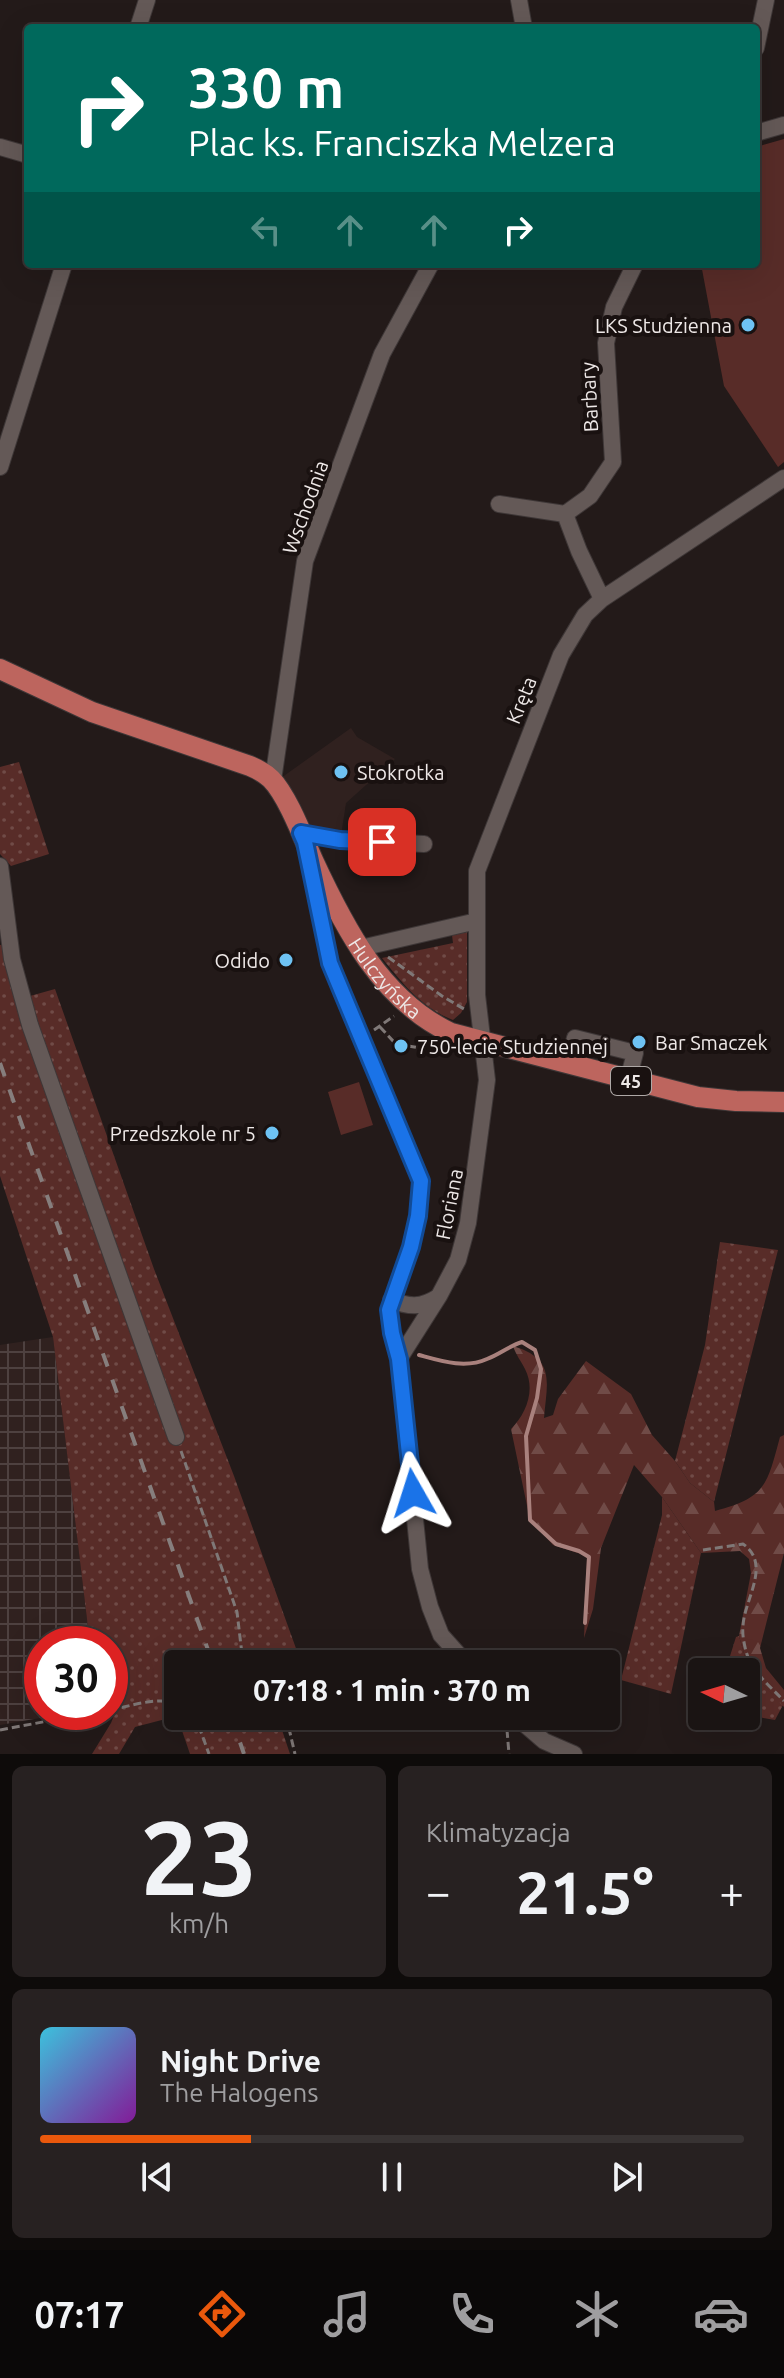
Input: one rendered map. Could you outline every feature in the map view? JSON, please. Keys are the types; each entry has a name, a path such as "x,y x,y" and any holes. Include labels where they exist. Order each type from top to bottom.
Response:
{"main road":[{"path":"0,669 92,712 250,766 273,780"},
{"name":"Hulczyńska","path":"273,780 326,888 367,946 389,987 423,1018 451,1033 674,1092 715,1100 784,1102"}],"street":[{"path":"139,24 147,0"},
{"path":"519,0 523,24"},
{"path":"760,29 766,0"},
{"path":"760,132 784,125"},
{"path":"0,147 24,154"},
{"path":"0,467 63,268"},
{"name":"Wschodnia","path":"273,780 305,561 382,354 429,268"},
{"name":"Barbary","path":"565,514 590,496 613,462 606,343 614,307 633,268"},
{"name":"Kręta","path":"481,1041 477,871 561,655 585,615 602,599 784,478"},
{"path":"499,504 565,514 602,599"},
{"path":"424,844 303,837 330,963 421,1181 411,1247 389,1310 399,1359 420,1569 441,1635 454,1650"},
{"path":"0,866 12,959 30,1025 176,1437"},
{"path":"367,946 477,921"},
{"path":"568,1065 575,1038 605,1045 635,1053 628,1080"},
{"name":"Floriana","path":"399,1359 458,1260 468,1223 487,1080 481,1041"},
{"path":"391,1300 412,1306 426,1304 439,1296"},
{"path":"525,1730 574,1754"}],"path":[{"path":"367,946 453,1004 479,1017"},
{"path":"423,990 430,988"},
{"path":"360,1037 398,1013"},
{"path":"380,1027 394,1043"},
{"path":"176,1437 237,1612 242,1650"},
{"path":"703,1550 743,1544 751,1549 756,1560 755,1580 743,1626 746,1653 756,1672 784,1701"},
{"path":"128,1707 164,1702"},
{"path":"0,1730 24,1726"},
{"path":"200,1730 209,1754"},
{"path":"289,1730 295,1754"},
{"path":"509,1754 510,1730"}],"shaded area":[{"path":"351,728 357,737 395,759 346,803 341,836 311,832 281,778"},
{"path":"53,1337 88,1626 24,1626 24,1721 0,1725 0,1345"}],"green space":[{"name":"LKS Studzienna","path":"784,139 784,462 778,467 724,386 702,268 760,268 760,146"},
{"path":"19,762 49,854 11,866 0,854 0,767"},
{"path":"467,932 467,1002 453,1020 422,1002 382,958 453,943 452,935"},
{"path":"7,944 30,996 55,989 154,1269 297,1650 164,1650 164,1719 135,1727 119,1754 92,1754 107,1730 128,1730 128,1626 88,1626 53,1337 0,1176 0,945"},
{"path":"359,1082 373,1125 341,1135 328,1092"},
{"path":"720,1242 778,1250 714,1502 690,1483 675,1461 705,1345"},
{"path":"513,1346 536,1358 546,1373 544,1418 553,1415 558,1399 586,1361 631,1394 652,1435 690,1483 714,1502 715,1511 755,1495 767,1478 780,1437 784,1435 784,1553 760,1648 766,1668 784,1690 784,1707 760,1682 760,1658 745,1658 739,1636 751,1573 749,1559 740,1551 701,1553 662,1497 634,1465 601,1548 593,1609 584,1638 587,1556 553,1545 530,1520 511,1429 525,1409 530,1385"},
{"path":"662,1497 701,1553 671,1694 621,1680 662,1515"},
{"path":"739,1636 745,1658 729,1658"},
{"path":"760,1682 783,1705 775,1720 760,1717"},
{"path":"182,1730 282,1730 290,1754 190,1754"}],"waterway":[{"path":"419,1355 453,1363 470,1363 487,1359 522,1342 535,1350 541,1369 537,1398 526,1436 530,1520 556,1544 589,1557 585,1623"}],"railway":[{"path":"0,1063 208,1650"},
{"path":"236,1730 244,1754"}],"place":[{"name":"LKS Studzienna","path":"748,325"},
{"name":"Stokrotka","path":"341,772"},
{"name":"Odido","path":"286,960"},
{"name":"Bar Smaczek","path":"639,1042"},
{"name":"750-lecie Studziennej","path":"401,1046"},
{"name":"Przedszkole nr 5","path":"272,1133"}],"route":[{"path":"382,842 340,840 301,833 330,963 421,1181 421,1198 411,1247 389,1310 399,1359 413,1493"}]}
